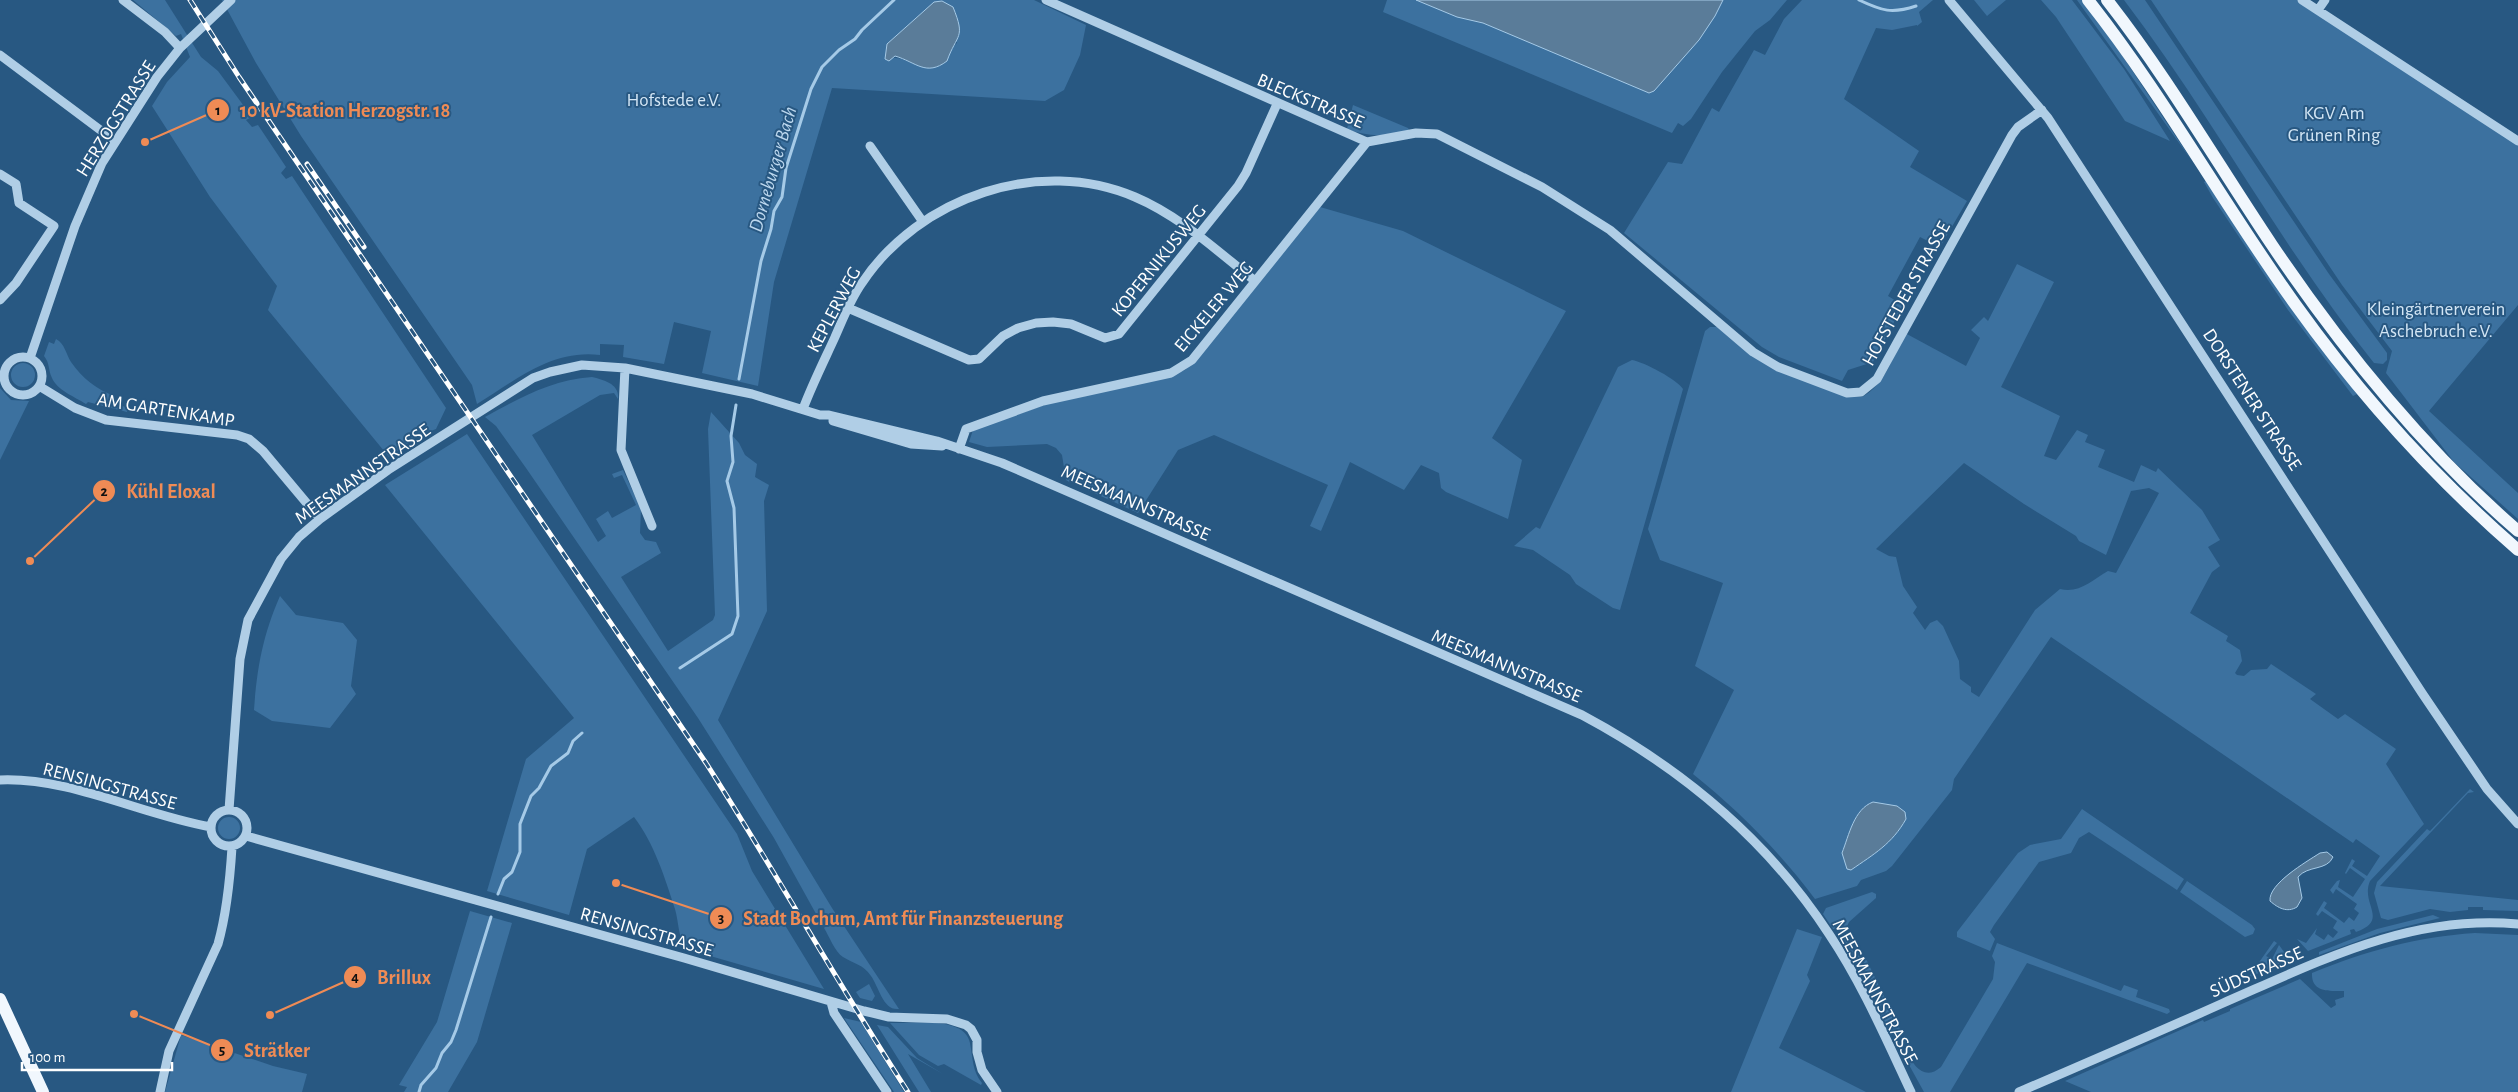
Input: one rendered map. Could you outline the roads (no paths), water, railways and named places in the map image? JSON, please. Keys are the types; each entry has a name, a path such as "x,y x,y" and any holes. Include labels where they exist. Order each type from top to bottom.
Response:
{"main road":[{"path":"2088,0 2132,58 2294,303 2341,366 2391,426 2441,480 2518,550"},
{"path":"2107,0 2144,51 2272,245 2349,351 2417,433 2518,531"},
{"path":"0,999 41,1090"}],"street":[{"path":"123,0 165,32 180,48"},
{"name":"HERZOGSTRASSE","path":"30,358 86,198 116,141 157,77 180,48 230,0"},
{"name":"BLECKSTRASSE","path":"1046,0 1277,104 1367,142 1416,133 1437,134 1542,186 1614,234"},
{"name":"DORSTENER STRASSE","path":"1949,0 2042,110 2433,709 2487,789 2518,824"},
{"path":"2302,0 2518,141"},
{"path":"2318,10 2325,0"},
{"path":"0,55 116,141"},
{"name":"KOPERNIKUSWEG","path":"848,308 969,360 979,359 1002,336 1018,328 1036,323 1054,322 1070,324 1105,338 1119,334 1246,173 1277,104"},
{"name":"HOFSTEDER STRASSE","path":"1614,234 1753,352 1778,367 1822,385 1847,393 1861,392 1878,378 2012,135 2018,127 2042,110"},
{"name":"EICKELER WEG","path":"960,449 966,429 1043,401 1170,373 1182,368 1192,360 1367,142"},
{"path":"870,146 923,222"},
{"path":"0,174 16,184 19,203 54,226 16,282 0,300"},
{"name":"KEPLERWEG","path":"803,409 848,308 862,282 880,259 923,222 972,196 1004,186 1038,181 1076,182 1106,187 1136,198 1163,212 1198,236 1255,281"},
{"path":"17,358 30,358 36,361 42,372 39,386 28,394 16,393 10,390 4,376 3,363 17,358"},
{"name":"MEESMANNSTRASSE","path":"229,810 240,660 248,620 264,587 281,559 299,537 320,519 388,470 533,378 550,372 595,364 625,368 752,394 820,414 937,441 1051,482 1582,715 1641,748 1679,774 1718,806 1754,840 1794,885 1830,934 1847,963 1911,1092"},
{"path":"625,368 621,450 652,526"},
{"name":"AM GARTENKAMP","path":"39,386 75,408 106,420 237,435 249,439 263,451 320,519"},
{"name":"RENSINGSTRASSE","path":"0,780 22,780 51,784 211,827"},
{"path":"160,1092 169,1051 218,944 230,882 232,847 246,836 247,826 244,818 237,812 229,810 217,815 211,827 216,840 232,847"},
{"name":"RENSINGSTRASSE","path":"246,836 684,958 831,1002 890,1017 947,1019 966,1025 971,1029 977,1040 977,1052 982,1070 997,1092"},
{"name":"SÜDSTRASSE","path":"2019,1092 2311,965 2378,939 2434,926 2457,923 2518,924"},
{"path":"831,1002 834,1013 887,1092"}],"waterway":[{"name":"Dorneburger Bach","path":"739,379 761,261 771,229 774,211 782,197 786,168 811,89 822,67 839,50 855,39 894,0"},
{"name":"Dorneburger Bach","path":"1859,0 1874,7 1893,11 1916,6"},
{"name":"Dorneburger Bach","path":"680,668 732,634 738,616 734,508 727,481 733,462 731,436 736,405"},
{"name":"Dorneburger Bach","path":"498,894 504,879 512,872 520,852 520,824 531,796 539,788 551,766 568,753 573,741 582,733"},
{"name":"Dorneburger Bach","path":"419,1092 421,1085 436,1068 442,1053 451,1042 456,1030 491,917"}],"railway":[{"path":"190,0 239,77 706,763 908,1092"},
{"path":"307,164 364,247"}],"place":[{"name":"10 kV-Station Herzogstr. 18","path":"145,142"},
{"name":"Kühl Eloxal","path":"30,561"},
{"name":"Stadt Bochum, Amt für Finanzsteuerung","path":"616,883"},
{"name":"Strätker","path":"134,1014"},
{"name":"Brillux","path":"270,1015"}],"park label":[{"name":"Hofstede e.V.","path":"674,99"},
{"name":"KGV Am Grünen Ring","path":"2334,123"},
{"name":"Kleingärtnerverein Aschebruch e.V.","path":"2436,319"}]}
